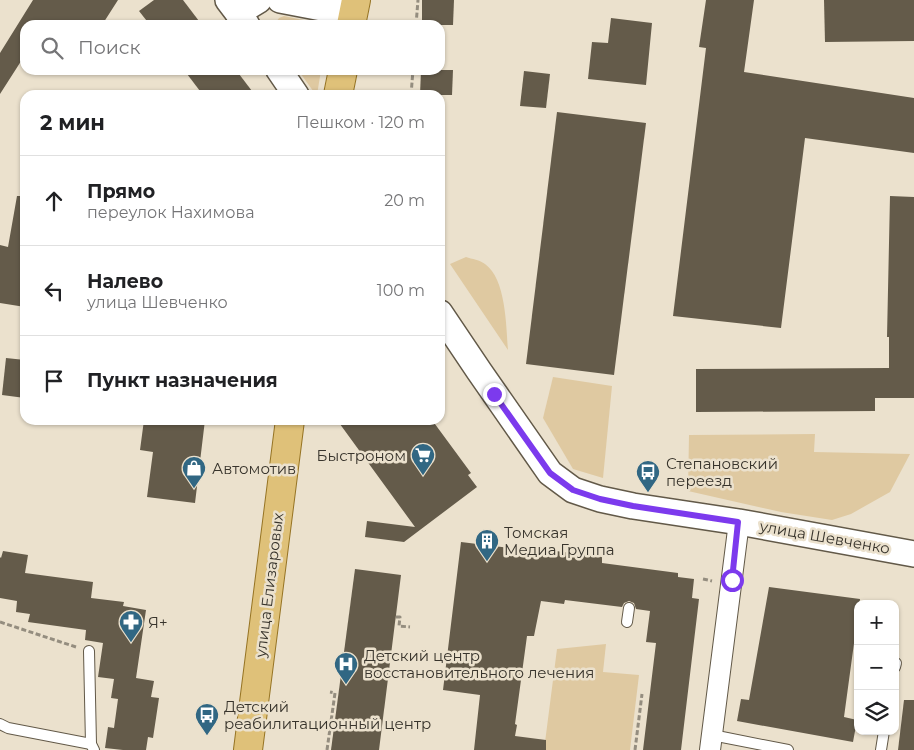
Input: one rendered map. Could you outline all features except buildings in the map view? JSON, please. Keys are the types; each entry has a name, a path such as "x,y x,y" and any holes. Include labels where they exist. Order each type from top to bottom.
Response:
{"main road":[{"path":"339,90 342,75"},
{"name":"улица Елизаровых","path":"248,750 289,425"}],"street":[{"path":"238,13 259,0"},
{"path":"280,0 353,13"},
{"path":"282,75 293,90"},
{"name":"улица Шевченко","path":"445,320 550,473 573,490 600,499 633,506 738,522 914,554"},
{"path":"711,742 738,522"}],"lane":[{"path":"627,622 628,608"},
{"path":"0,724 8,728 92,747 89,651"},
{"path":"881,750 883,735"},
{"path":"711,742 788,750"}],"path":[{"path":"416,20 418,0"},
{"path":"411,90 413,75"},
{"path":"396,616 400,617 399,626 410,627"},
{"path":"0,622 89,651"},
{"path":"327,750 336,702 335,693 330,692"},
{"path":"635,750 642,694"}],"shaded area":[{"path":"284,16 303,20 278,20"},
{"path":"302,75 320,75 318,90 312,90"},
{"path":"466,257 485,264 497,280 504,303 508,350 450,264"},
{"path":"553,377 612,386 603,478 573,469 543,418"},
{"path":"815,434 814,452 910,454 890,492 851,514 832,520 781,512 688,491 689,435"},
{"path":"606,644 603,672 639,675 630,750 544,750 557,649"}],"place":[{"name":"Быстроном","path":"423,476"},
{"name":"Автомотив","path":"194,489"},
{"name":"Степановский переезд","path":"648,493"},
{"name":"Томская Медиа Группа","path":"487,562"},
{"name":"Я+","path":"131,643"},
{"name":"Детский центр восстановительного лечения","path":"346,685"},
{"name":"Детский реабилитационный центр","path":"207,736"}],"route":[{"path":"494,394 550,473 573,490 600,499 633,506 738,522 732,580"}]}
